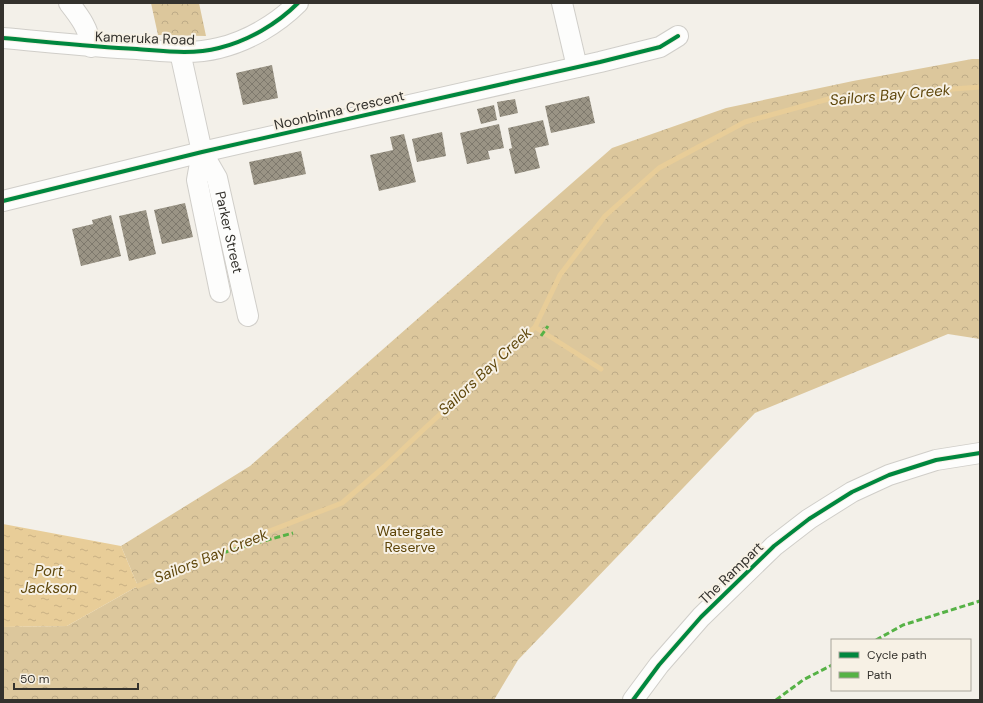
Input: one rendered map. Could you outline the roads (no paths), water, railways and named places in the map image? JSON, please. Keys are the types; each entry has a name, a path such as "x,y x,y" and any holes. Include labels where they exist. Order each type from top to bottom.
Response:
{"street":[{"path":"69,3 85,25 91,46"},
{"name":"Kameruka Road","path":"3,38 180,52 208,50 238,43 275,22 298,3"},
{"path":"562,3 577,68"},
{"name":"Noonbinna Crescent","path":"3,201 202,152 577,68 660,47 678,36"},
{"name":"Parker Street","path":"180,52 202,152 217,178 248,316"},
{"name":"Parker Street","path":"202,152 197,180 220,292"},
{"name":"The Rampart","path":"633,700 659,665 700,617 774,546 809,519 852,492 889,475 936,460 980,453"}],"water":[{"name":"Port Jackson","path":"3,524 121,546 138,586 67,626 3,627"}],"waterway":[{"name":"Sailors Bay Creek","path":"138,586 267,532 342,503 384,467 535,327 560,275 605,216 659,168 745,122 832,98 980,87"},
{"path":"535,327 601,369"}],"park label":[{"name":"Watergate Reserve","path":"410,540"}]}
